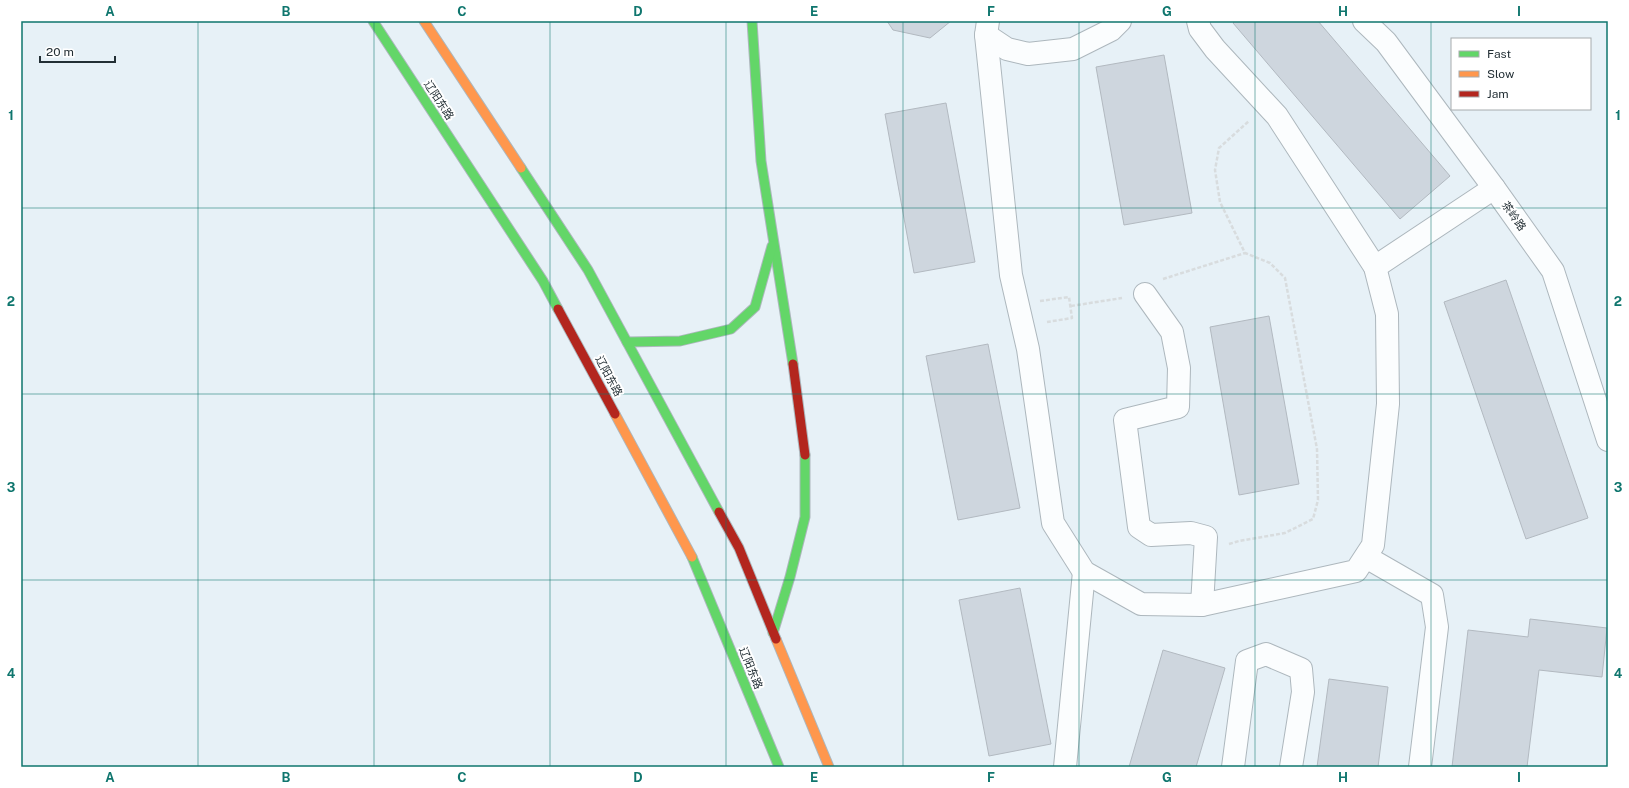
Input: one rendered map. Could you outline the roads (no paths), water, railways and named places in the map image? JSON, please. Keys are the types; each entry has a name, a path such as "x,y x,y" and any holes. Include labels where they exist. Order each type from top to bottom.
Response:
{"main road":[{"name":"辽阳东路","path":"373,21 543,281 692,556 779,767"},
{"path":"424,21 588,270 739,548 829,767"},
{"path":"752,21 761,161 788,333 805,456 805,517 790,577 773,633"},
{"path":"627,342 680,341 731,329 755,307 774,240"}],"street":[{"path":"987,28 1007,49 1028,54 1074,49 1111,30 1120,21"},
{"path":"987,28 1011,275 1028,349 1053,523 1084,572 1141,604 1202,605 1356,571 1373,545 1388,404 1387,314 1375,267 1277,116 1215,49 1200,29 1198,21"},
{"name":"茶岭路","path":"1364,21 1386,42 1494,188 1553,272 1608,440"},
{"path":"1375,267 1494,188"},
{"path":"1145,294 1172,332 1179,368 1178,407 1125,420 1139,527 1151,535 1192,533 1206,537 1202,605"},
{"path":"1366,556 1432,595 1438,627 1420,767"},
{"path":"1065,767 1084,572"},
{"path":"1233,767 1247,661 1266,654 1301,669 1303,692 1291,767"}]}
